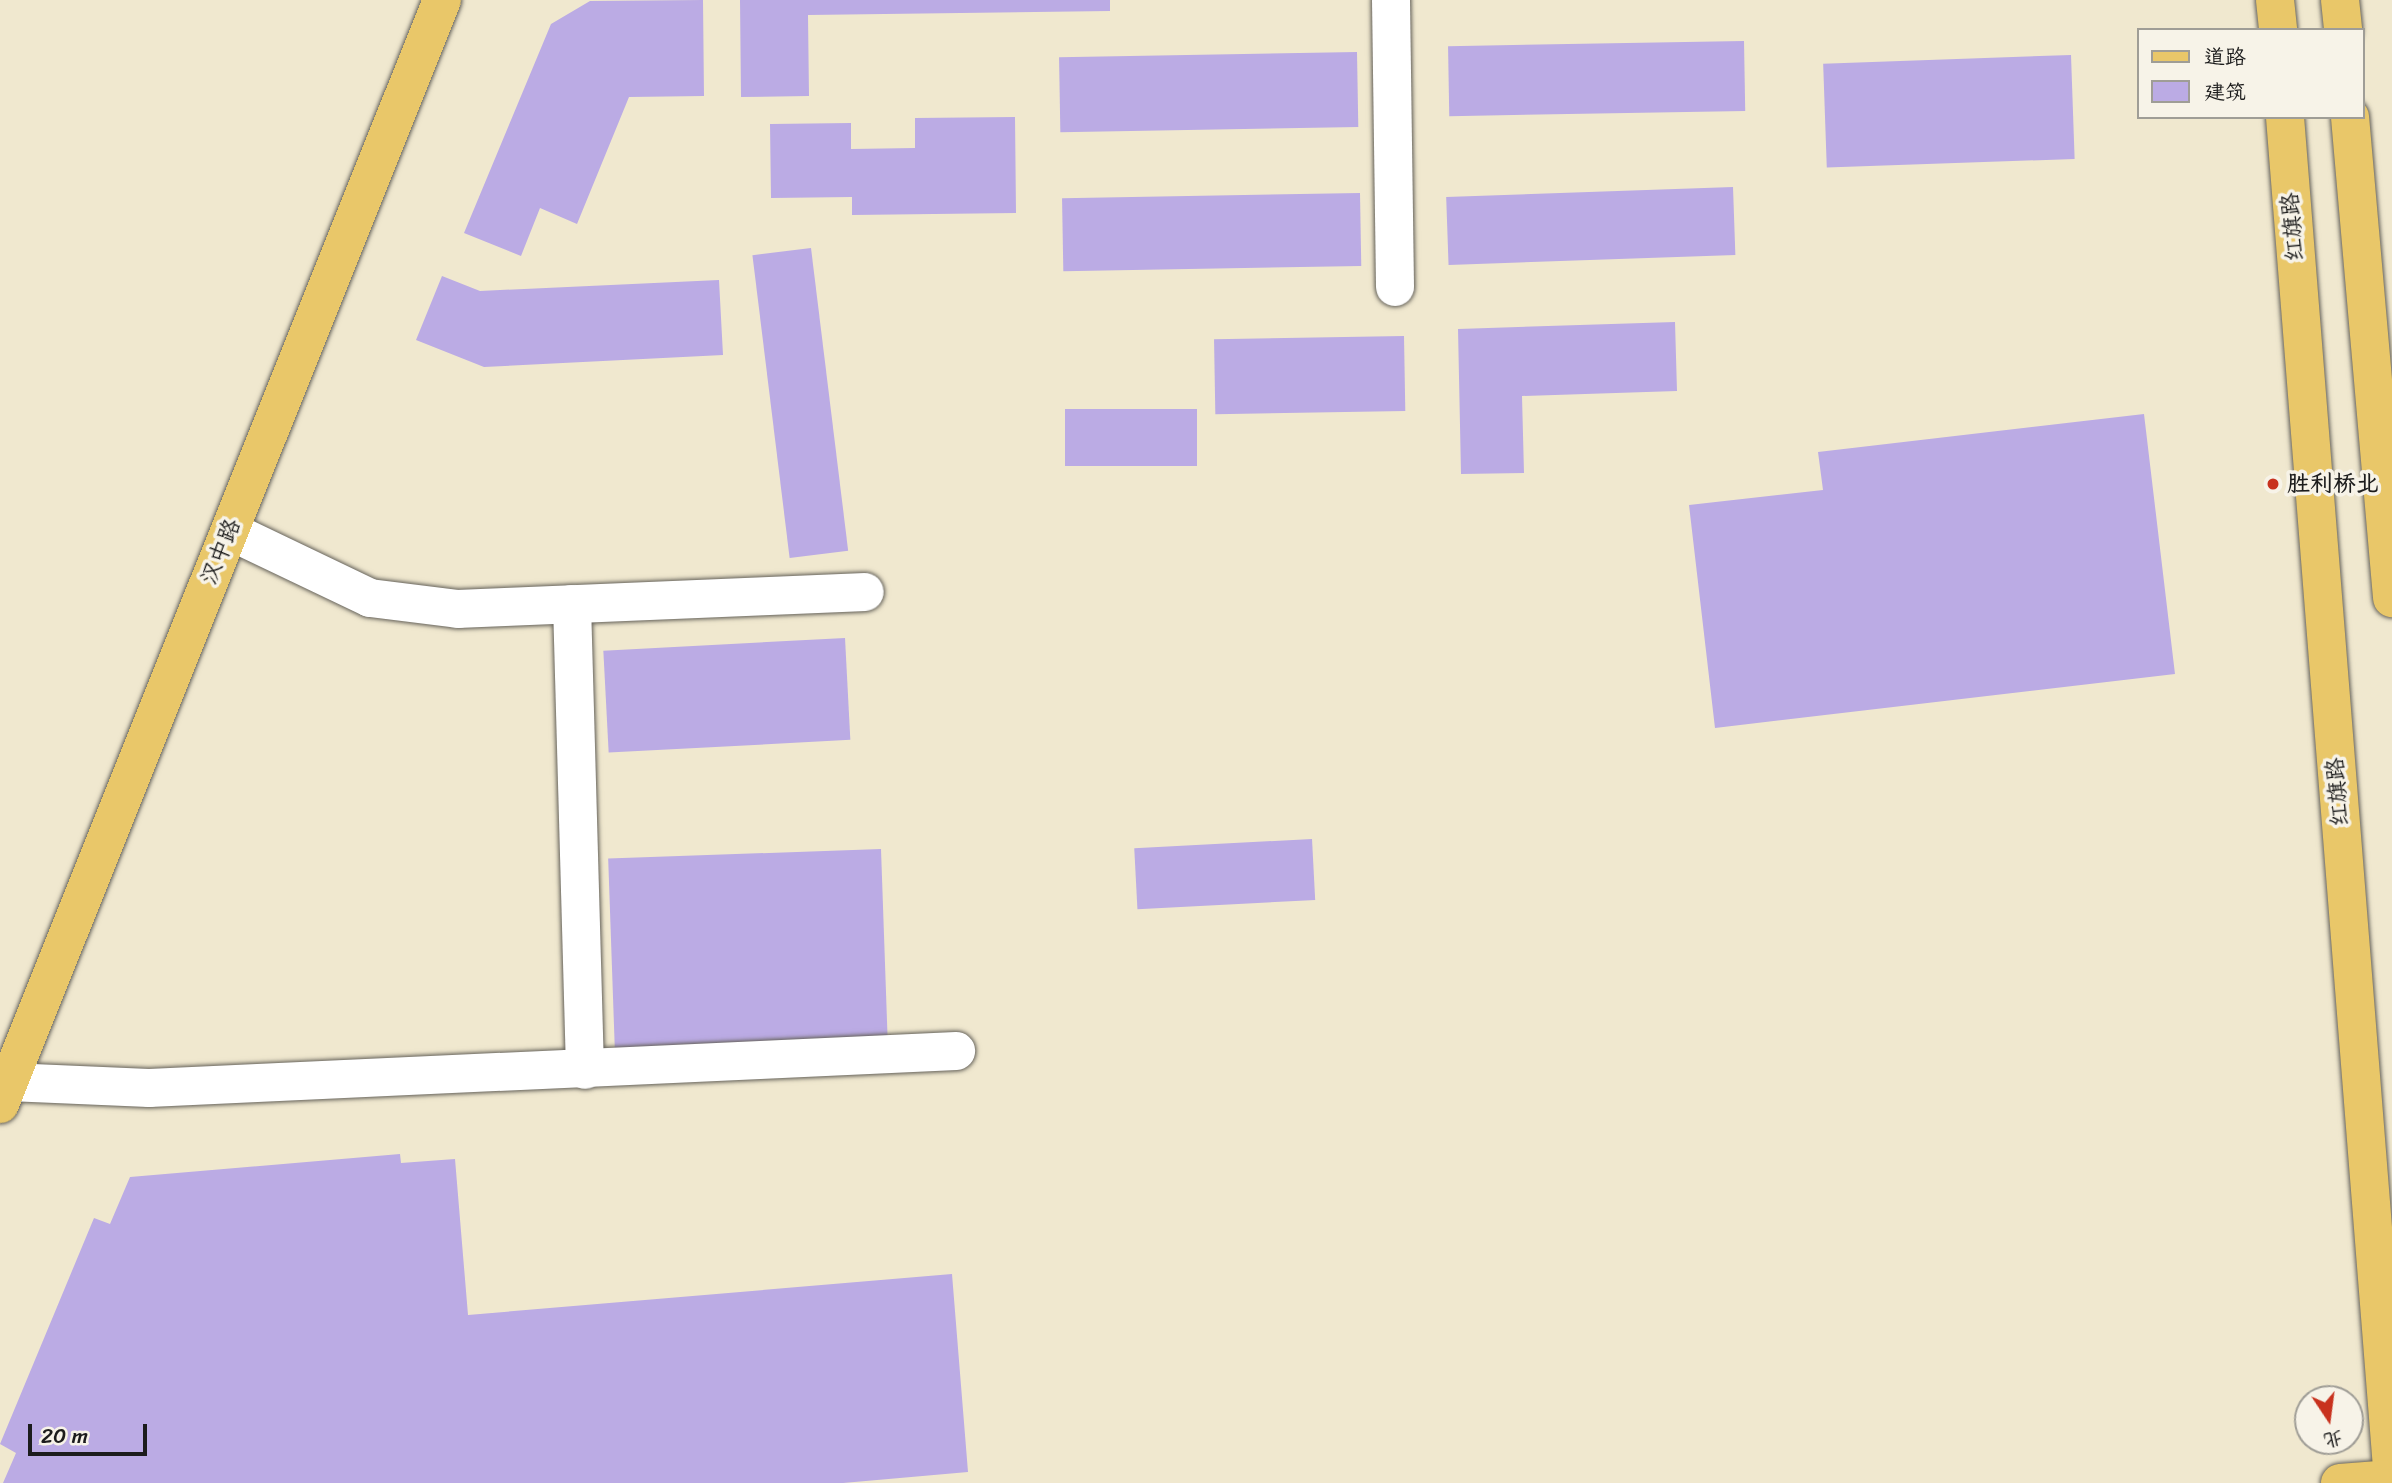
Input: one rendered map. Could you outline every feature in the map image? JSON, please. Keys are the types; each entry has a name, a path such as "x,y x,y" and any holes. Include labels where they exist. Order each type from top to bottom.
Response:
{"main road":[{"name":"汉中路","path":"4,1093 442,0"},
{"path":"2276,0 2278,28"},
{"path":"2340,0 2343,28"},
{"name":"红旗路","path":"2285,119 2392,1467"},
{"path":"2350,119 2392,598"},
{"path":"2340,1483 2392,1479"}],"street":[{"path":"1391,0 1395,286"},
{"path":"230,531 370,598 458,609 865,592"},
{"path":"572,604 585,1070"},
{"path":"4,1093 585,1070 956,1051"}],"building":[{"path":"703,0 704,96 629,97 577,224 540,208 521,256 464,233 551,24 590,1"},
{"path":"740,0 1110,0 1110,11 808,15 809,96 741,97"},
{"path":"1744,41 1745,111 1449,116 1448,46"},
{"path":"1357,52 1358,127 1060,132 1059,57"},
{"path":"2071,55 2075,159 1827,168 1823,64"},
{"path":"1015,117 1016,213 852,215 852,197 771,198 770,124 851,123 851,149 915,148 915,118"},
{"path":"1733,187 1735,255 1449,265 1446,197"},
{"path":"1360,193 1361,266 1063,271 1062,198"},
{"path":"811,248 848,551 790,558 752,255"},
{"path":"442,276 480,291 719,280 723,355 484,367 416,340"},
{"path":"1675,322 1677,391 1522,396 1524,473 1461,474 1458,329"},
{"path":"1404,336 1405,411 1215,414 1214,339"},
{"path":"1065,409 1197,409 1197,466 1065,466"},
{"path":"2144,414 2175,674 1715,728 1689,505 1823,490 1818,452"},
{"path":"845,638 850,740 609,753 603,651"},
{"path":"1312,839 1315,900 1137,909 1134,848"},
{"path":"881,849 888,1040 615,1049 608,859"},
{"path":"400,1154 401,1163 455,1159 468,1315 952,1274 968,1472 843,1483 3,1483 16,1453 0,1444 94,1218 110,1224 130,1177"}],"place":[{"name":"胜利桥北","path":"2273,484"}]}
